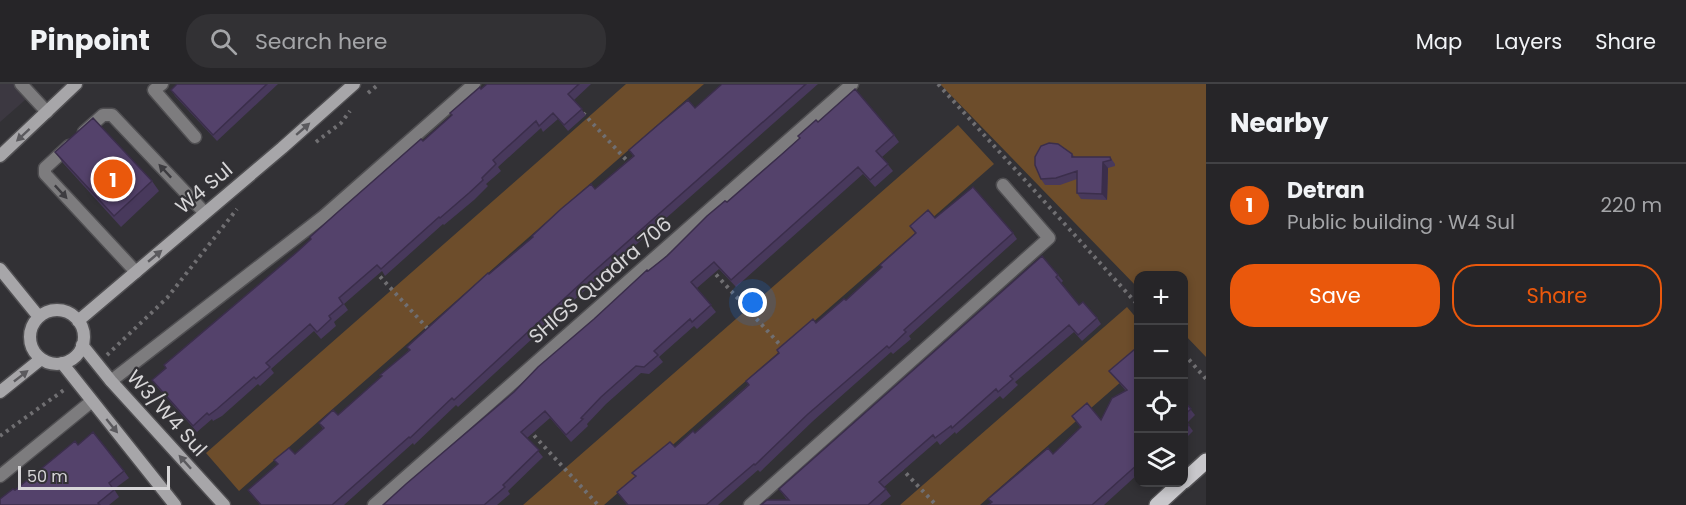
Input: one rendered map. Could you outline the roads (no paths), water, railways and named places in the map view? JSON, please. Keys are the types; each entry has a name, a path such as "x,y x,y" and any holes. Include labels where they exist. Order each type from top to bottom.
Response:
{"main road":[{"path":"0,156 76,84"},
{"name":"W4 Sul","path":"78,321 354,84"},
{"path":"0,269 39,317"},
{"path":"64,311 78,321 84,337 75,357 62,363 48,363 34,352 30,343 30,334 33,324 39,317 47,312 64,311"},
{"name":"W3/W4 Sul","path":"82,345 111,381 224,505"},
{"path":"0,392 41,359"},
{"path":"62,363 175,505"},
{"path":"1188,477 1206,461"},
{"path":"1157,505 1177,487"}],"street":[{"path":"21,84 47,112"},
{"path":"162,84 154,90 195,137"},
{"path":"111,381 324,216 474,84"},
{"name":"SHIGS Quadra 706","path":"374,505 852,84"},
{"path":"136,272 45,174 45,168 103,115 112,115 205,213"},
{"path":"750,505 1049,238 1004,185"},
{"path":"0,476 92,401"}],"place":[{"name":"Detran","path":"113,179"}]}
